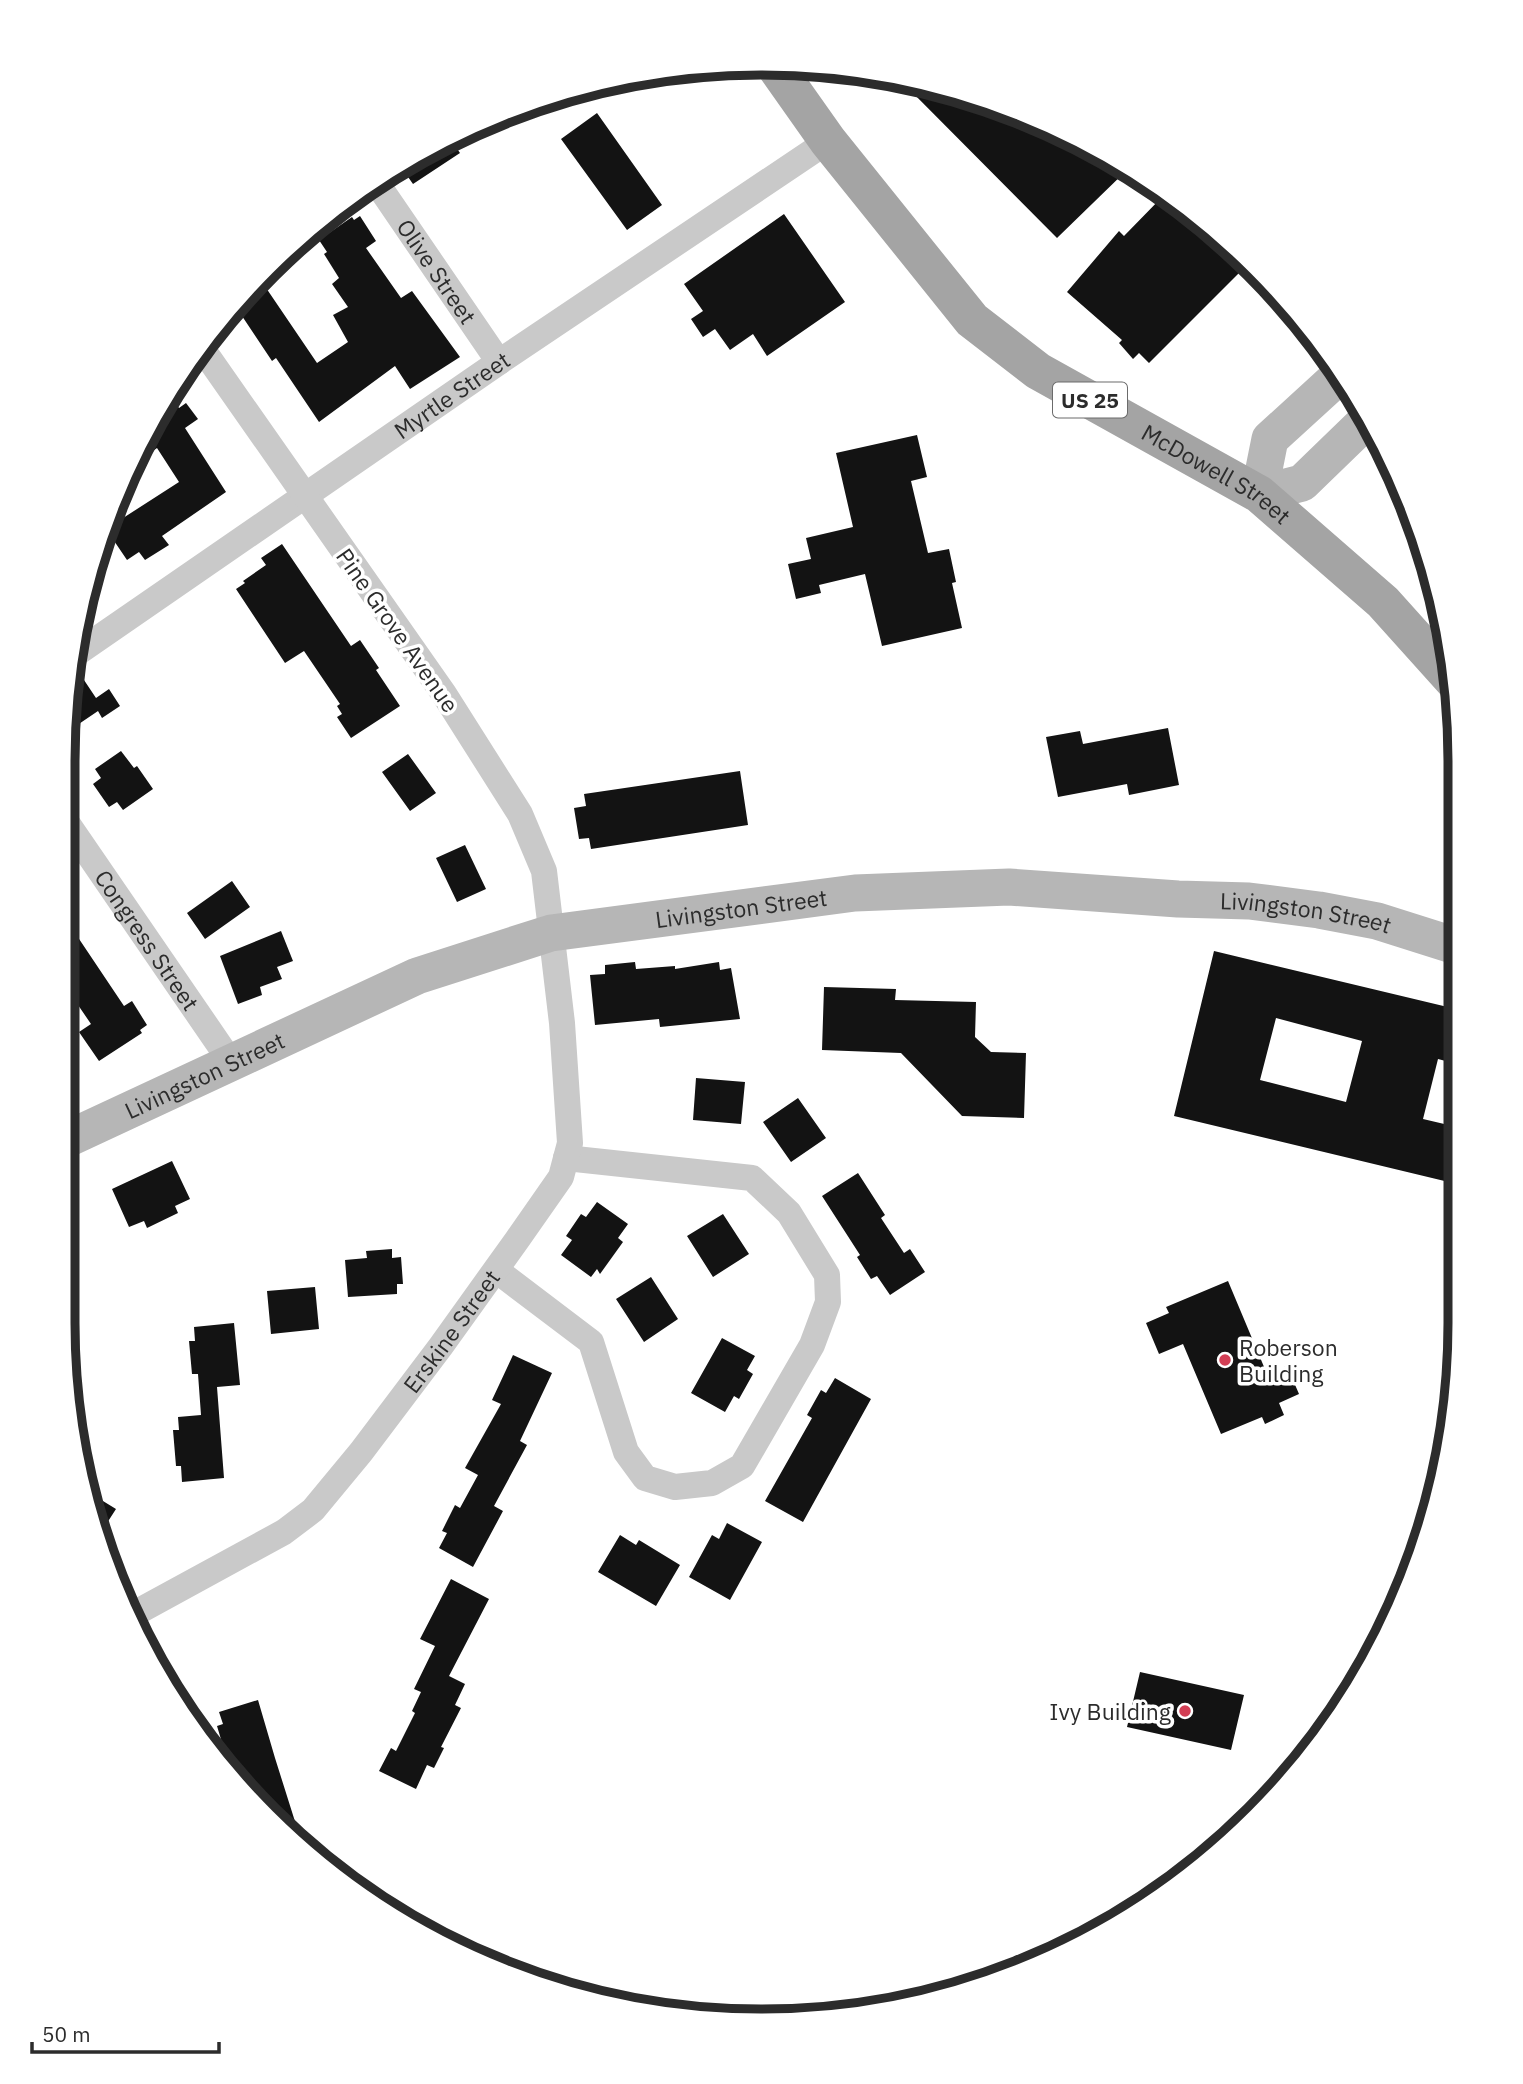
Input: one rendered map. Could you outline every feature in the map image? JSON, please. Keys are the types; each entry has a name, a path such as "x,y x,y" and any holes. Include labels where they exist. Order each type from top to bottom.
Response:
{"main road":[{"name":"McDowell Street","path":"782,76 828,141 972,320 1038,371 1259,494 1383,602 1441,667"}],"street":[{"name":"Myrtle Street","path":"85,648 499,362 828,141"},
{"name":"Olive Street","path":"382,190 499,362"},
{"name":"Pine Grove Avenue","path":"208,357 444,694 520,814 544,871 551,933"},
{"path":"1333,382 1270,439 1259,494 1301,483 1360,426"},
{"name":"Congress Street","path":"75,834 231,1062"},
{"name":"Livingston Street","path":"75,1135 417,976 551,933 855,893 1009,887 1178,899 1249,901 1320,909 1377,921 1448,943"},
{"name":"Erskine Street","path":"139,1611 284,1532 313,1510 362,1452 561,1177 570,1143 567,1086 551,933"},
{"path":"496,1270 591,1342 626,1452 645,1478 675,1487 712,1483 742,1466 812,1345 828,1302 827,1275 789,1213 752,1178 566,1158"}],"building":[{"path":"912,92 1024,127 1120,177 1057,238"},
{"path":"597,113 662,205 627,230 561,139"},
{"path":"456,147 460,153 413,184 406,174"},
{"path":"1158,202 1241,271 1149,363 1139,353 1133,359 1119,343 1122,340 1067,292 1119,231 1124,236"},
{"path":"784,214 845,302 767,356 753,334 730,350 715,329 703,337 691,319 703,311 684,284"},
{"path":"360,216 376,241 366,248 401,298 412,291 460,357 410,389 395,366 319,422 276,358 272,361 241,315 266,287 317,363 348,342 333,315 348,307 332,284 339,278 319,240 352,217 354,220"},
{"path":"186,403 198,419 185,428 226,492 162,536 169,545 145,560 139,552 127,560 113,539 119,520 179,482 157,448 148,455 176,404 179,408"},
{"path":"917,435 927,477 911,481 928,553 949,549 956,582 952,583 962,628 882,646 865,574 819,585 821,593 796,599 788,564 811,559 806,538 853,527 836,453"},
{"path":"282,544 351,646 360,640 400,706 351,738 337,717 342,714 337,706 340,704 304,651 285,663 236,589 266,565 261,558"},
{"path":"84,680 96,698 109,689 120,706 102,718 98,711 77,725 80,683"},
{"path":"1168,728 1179,785 1129,795 1127,784 1058,797 1046,737 1080,731 1083,744"},
{"path":"121,751 134,768 137,766 153,789 123,810 117,802 109,807 93,784 101,778 95,769"},
{"path":"408,754 436,793 410,811 382,772"},
{"path":"740,771 748,825 591,849 589,838 579,839 574,808 586,806 584,794"},
{"path":"465,845 486,889 457,902 436,858"},
{"path":"232,881 250,907 205,939 187,913"},
{"path":"281,931 293,961 277,967 282,979 260,987 262,995 238,1004 220,956"},
{"path":"75,933 124,1006 132,1001 147,1025 140,1030 142,1033 99,1061 79,1032 91,1024 75,1001"},
{"path":"1214,951 1448,1007 1448,1062 1438,1059 1423,1119 1448,1125 1448,1182 1174,1116","holes":["1276,1018 1362,1041 1346,1102 1260,1080"]},
{"path":"635,962 636,969 675,966 675,969 719,962 720,970 731,968 740,1019 660,1027 659,1019 595,1025 590,975 605,974 605,965"},
{"path":"824,987 896,989 895,1000 976,1002 975,1037 991,1052 1026,1053 1024,1118 962,1116 901,1053 822,1050"},
{"path":"696,1078 745,1082 741,1124 693,1120"},
{"path":"798,1098 826,1138 791,1162 763,1122"},
{"path":"172,1161 190,1199 175,1206 178,1213 147,1228 144,1221 129,1227 112,1189"},
{"path":"858,1173 885,1215 881,1218 904,1253 910,1249 925,1272 890,1295 877,1276 871,1279 857,1257 860,1255 822,1196"},
{"path":"597,1202 628,1224 618,1238 623,1242 600,1274 597,1269 591,1277 561,1255 572,1240 566,1236 581,1214 586,1217"},
{"path":"723,1214 749,1254 713,1277 687,1236"},
{"path":"392,1249 392,1258 401,1257 403,1284 397,1284 397,1294 348,1297 345,1260 367,1258 366,1251"},
{"path":"651,1277 678,1319 644,1342 616,1299"},
{"name":"Roberson Building","path":"1228,1281 1267,1374 1287,1366 1299,1394 1279,1403 1284,1415 1265,1424 1262,1417 1221,1434 1183,1344 1159,1354 1146,1323 1169,1313 1166,1307"},
{"path":"315,1287 319,1329 271,1334 267,1291"},
{"path":"234,1323 240,1385 217,1387 224,1478 182,1482 181,1466 176,1466 173,1430 179,1430 178,1417 201,1415 198,1374 192,1374 189,1341 195,1341 194,1327"},
{"path":"722,1338 755,1356 747,1370 753,1374 739,1399 734,1396 725,1412 691,1393"},
{"path":"513,1355 552,1373 520,1441 527,1445 494,1506 503,1511 473,1567 439,1548 447,1533 442,1531 455,1505 460,1508 478,1475 465,1468 501,1404 492,1400"},
{"path":"835,1378 871,1399 803,1522 765,1501 812,1418 807,1415 821,1390 826,1393"},
{"path":"99,1498 116,1509 106,1524"},
{"path":"727,1523 762,1542 730,1600 689,1577 712,1535 719,1539"},
{"path":"620,1535 636,1545 639,1540 680,1565 656,1606 598,1572"},
{"path":"451,1579 489,1599 449,1676 465,1684 455,1705 461,1708 441,1747 444,1748 434,1768 427,1765 416,1789 379,1771 391,1748 396,1751 415,1713 412,1711 421,1692 414,1689 435,1646 420,1639"},
{"name":"Ivy Building","path":"1140,1672 1244,1695 1231,1750 1127,1727"},
{"path":"258,1700 297,1827 276,1808 224,1748 217,1726 223,1724 219,1712"}],"place":[{"name":"Roberson Building","path":"1225,1360"},
{"name":"Ivy Building","path":"1185,1711"}]}
